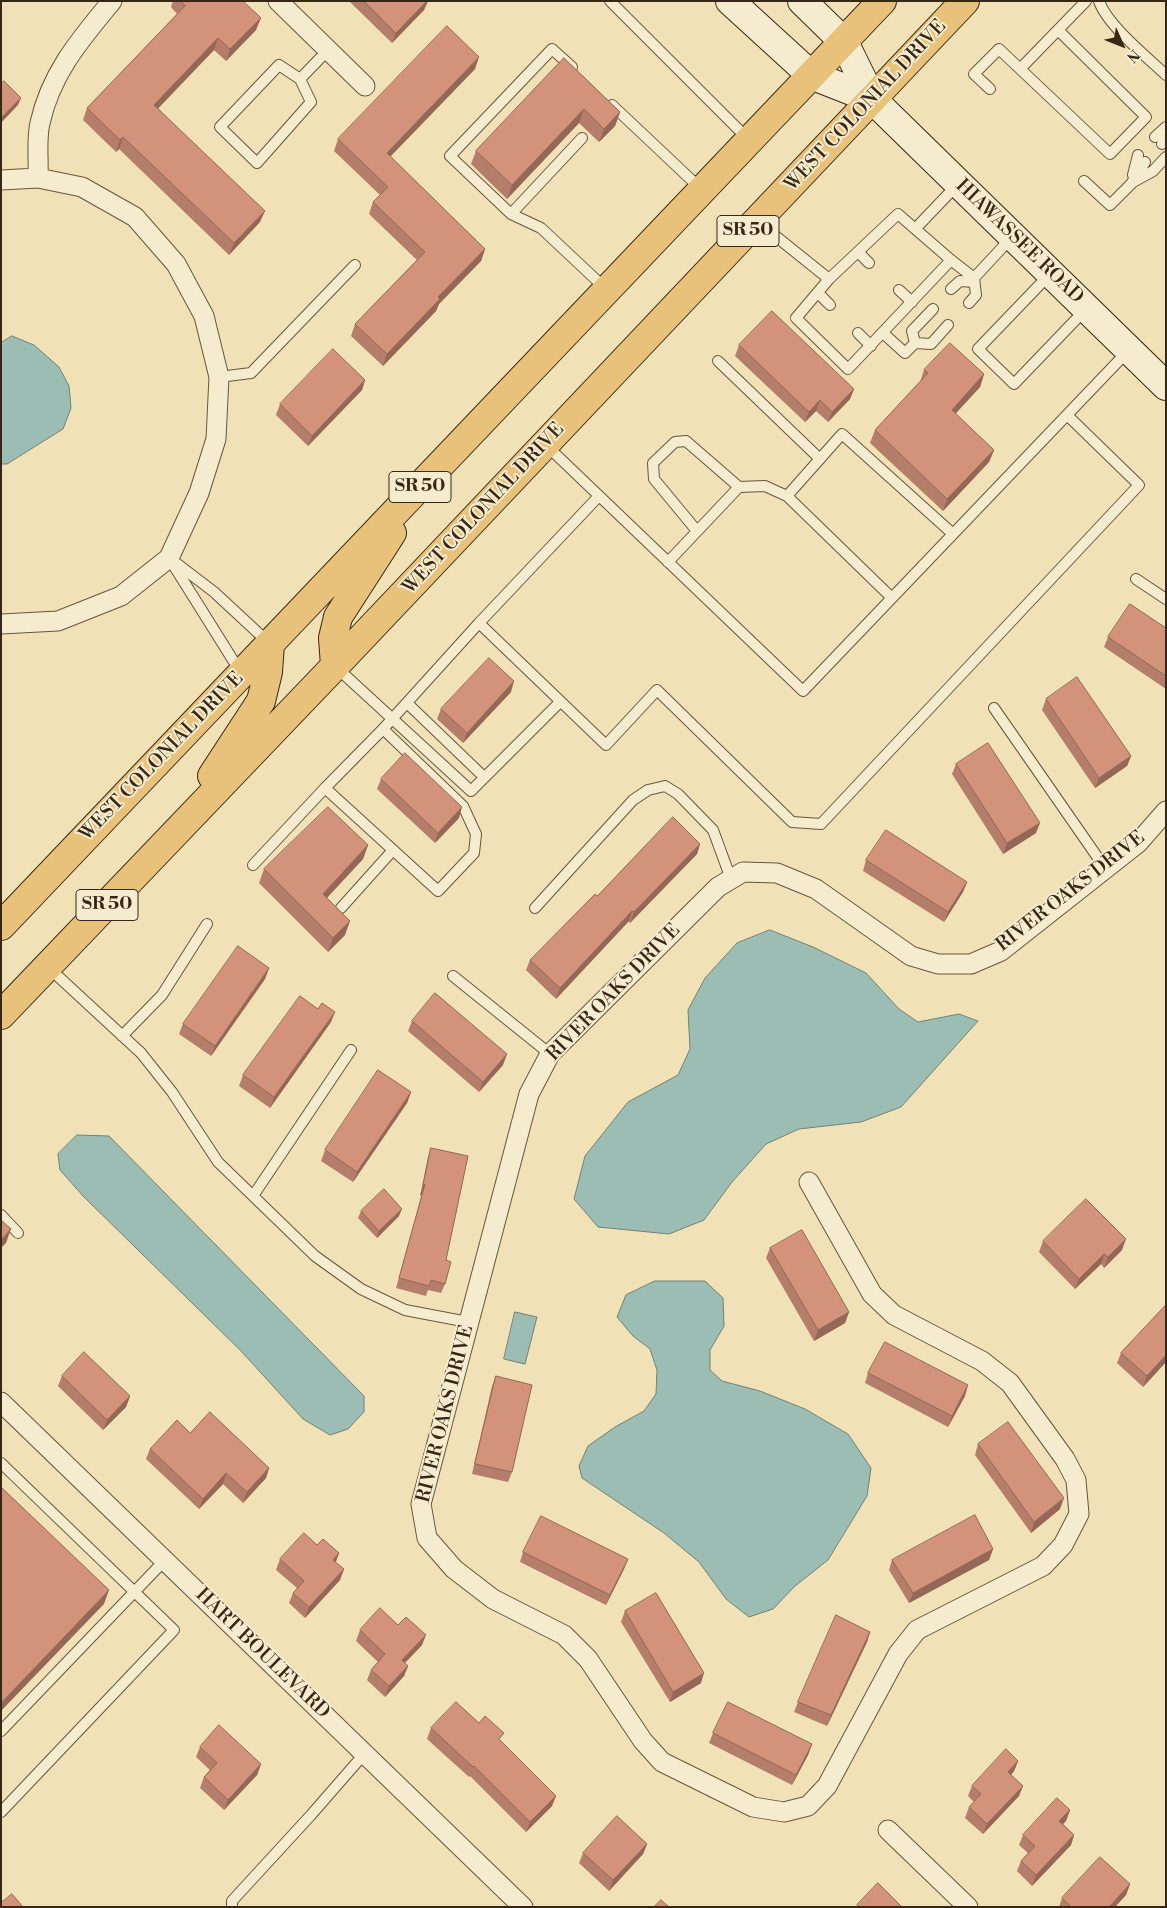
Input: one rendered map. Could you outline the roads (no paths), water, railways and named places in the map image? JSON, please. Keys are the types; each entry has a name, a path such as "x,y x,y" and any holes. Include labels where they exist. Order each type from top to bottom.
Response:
{"highway":[{"name":"WEST COLONIAL DRIVE","path":"1,926 882,1"},
{"name":"WEST COLONIAL DRIVE","path":"1,1015 966,1"},
{"path":"335,666 333,638 338,617 427,480"},
{"path":"176,832 261,701 268,672 270,644"}],"main road":[{"name":"HIAWASSEE ROAD","path":"730,1 811,75 872,99"},
{"name":"HIAWASSEE ROAD","path":"802,1 844,42 872,99 1166,386"}],"street":[{"path":"38,178 39,125 50,88 69,54 112,1"},
{"path":"278,1 365,86"},
{"path":"1,180 38,178 82,187 135,217 176,264 204,316 219,377 216,439 199,494 169,558 121,596 58,621 1,624"},
{"name":"RIVER OAKS DRIVE","path":"809,1182 872,1294 894,1316 982,1360 1010,1383 1069,1466 1076,1480 1079,1514 1063,1545 1043,1566 917,1630 898,1654 827,1786 808,1806 784,1812 753,1808 662,1762 644,1740 588,1658 564,1636 493,1599 454,1568 427,1538 421,1504 529,1094 550,1054 718,887 743,872 777,873 816,889 911,956 938,964 971,964 1002,950 1138,843 1166,811"},
{"name":"HART BOULEVARD","path":"1,1402 523,1907"},
{"path":"888,1830 968,1907"}],"lane":[{"path":"610,1 749,140"},
{"path":"1020,68 1086,1"},
{"path":"1099,1 1102,9 1121,31 1166,76"},
{"path":"990,89 974,74 999,49 1110,154 1146,117 1058,30"},
{"path":"578,73 552,49 450,156 511,214 541,228 607,290"},
{"path":"300,79 328,50"},
{"path":"279,65 300,79 311,102 257,163 220,127 279,65"},
{"path":"605,98 702,190"},
{"path":"1161,140 1166,127"},
{"path":"511,214 582,138"},
{"path":"1084,181 1110,205 1131,184 1153,171 1166,157"},
{"path":"1131,184 1141,158"},
{"path":"915,229 959,184"},
{"path":"951,260 848,370 796,318 829,280 898,214 915,229 951,260 974,280 976,295 969,303"},
{"path":"757,221 829,280"},
{"path":"952,289 960,280 974,280 1013,236"},
{"path":"858,252 870,263"},
{"path":"219,377 251,373 355,266"},
{"path":"1050,273 978,349 1014,384 1086,308"},
{"path":"899,290 912,302"},
{"path":"818,293 830,305"},
{"path":"915,343 912,331 934,309"},
{"path":"883,333 905,353 915,343 931,344 948,325"},
{"path":"858,333 871,346"},
{"path":"545,444 803,691 1129,350"},
{"path":"718,361 820,458"},
{"path":"479,623 606,745 657,690 792,822 821,824 1139,485 1067,414"},
{"path":"786,496 842,434 953,534"},
{"path":"697,531 654,479 653,463 675,442 686,441 739,487 764,486 786,496 892,598"},
{"path":"668,562 739,487"},
{"path":"253,865 383,729 479,623 599,496"},
{"path":"169,558 214,592 270,644"},
{"path":"169,558 241,674"},
{"path":"1136,579 1166,599"},
{"path":"335,666 471,791 560,702"},
{"path":"407,703 484,777"},
{"path":"994,708 1105,868"},
{"path":"325,788 438,891 474,853 476,834 463,806 383,729"},
{"path":"535,908 633,800 648,790 665,786 678,794 713,830 731,879"},
{"path":"341,908 393,850"},
{"path":"122,1036 162,996 207,924"},
{"path":"48,967 141,1053 172,1092 218,1162 315,1256 361,1290 405,1310 468,1322"},
{"path":"453,976 550,1054"},
{"path":"253,1196 351,1050"},
{"path":"1,1216 18,1233"},
{"path":"1,1463 174,1630 1,1812"},
{"path":"1,1731 165,1560"},
{"path":"232,1907 232,1901 312,1815 365,1754"}],"water":[{"path":"12,336 34,345 59,367 69,386 71,408 63,429 7,464 1,464 1,343"},
{"path":"770,930 813,947 866,973 899,1009 918,1022 959,1014 978,1021 901,1107 861,1122 799,1129 766,1144 732,1182 704,1220 669,1234 598,1227 574,1199 585,1156 628,1102 678,1075 690,1049 688,1010 705,978 737,943"},
{"path":"77,1135 109,1136 364,1396 364,1412 348,1429 330,1435 303,1419 241,1351 84,1197 60,1170 58,1154"},
{"path":"655,1281 705,1281 723,1298 724,1326 710,1350 710,1370 722,1381 760,1391 805,1409 848,1434 871,1468 867,1496 828,1560 795,1586 773,1609 749,1617 726,1599 699,1562 664,1533 582,1478 579,1466 588,1446 615,1427 644,1411 656,1394 657,1370 650,1349 633,1336 617,1317 626,1295"},
{"path":"515,1312 537,1317 525,1364 504,1359"}]}
